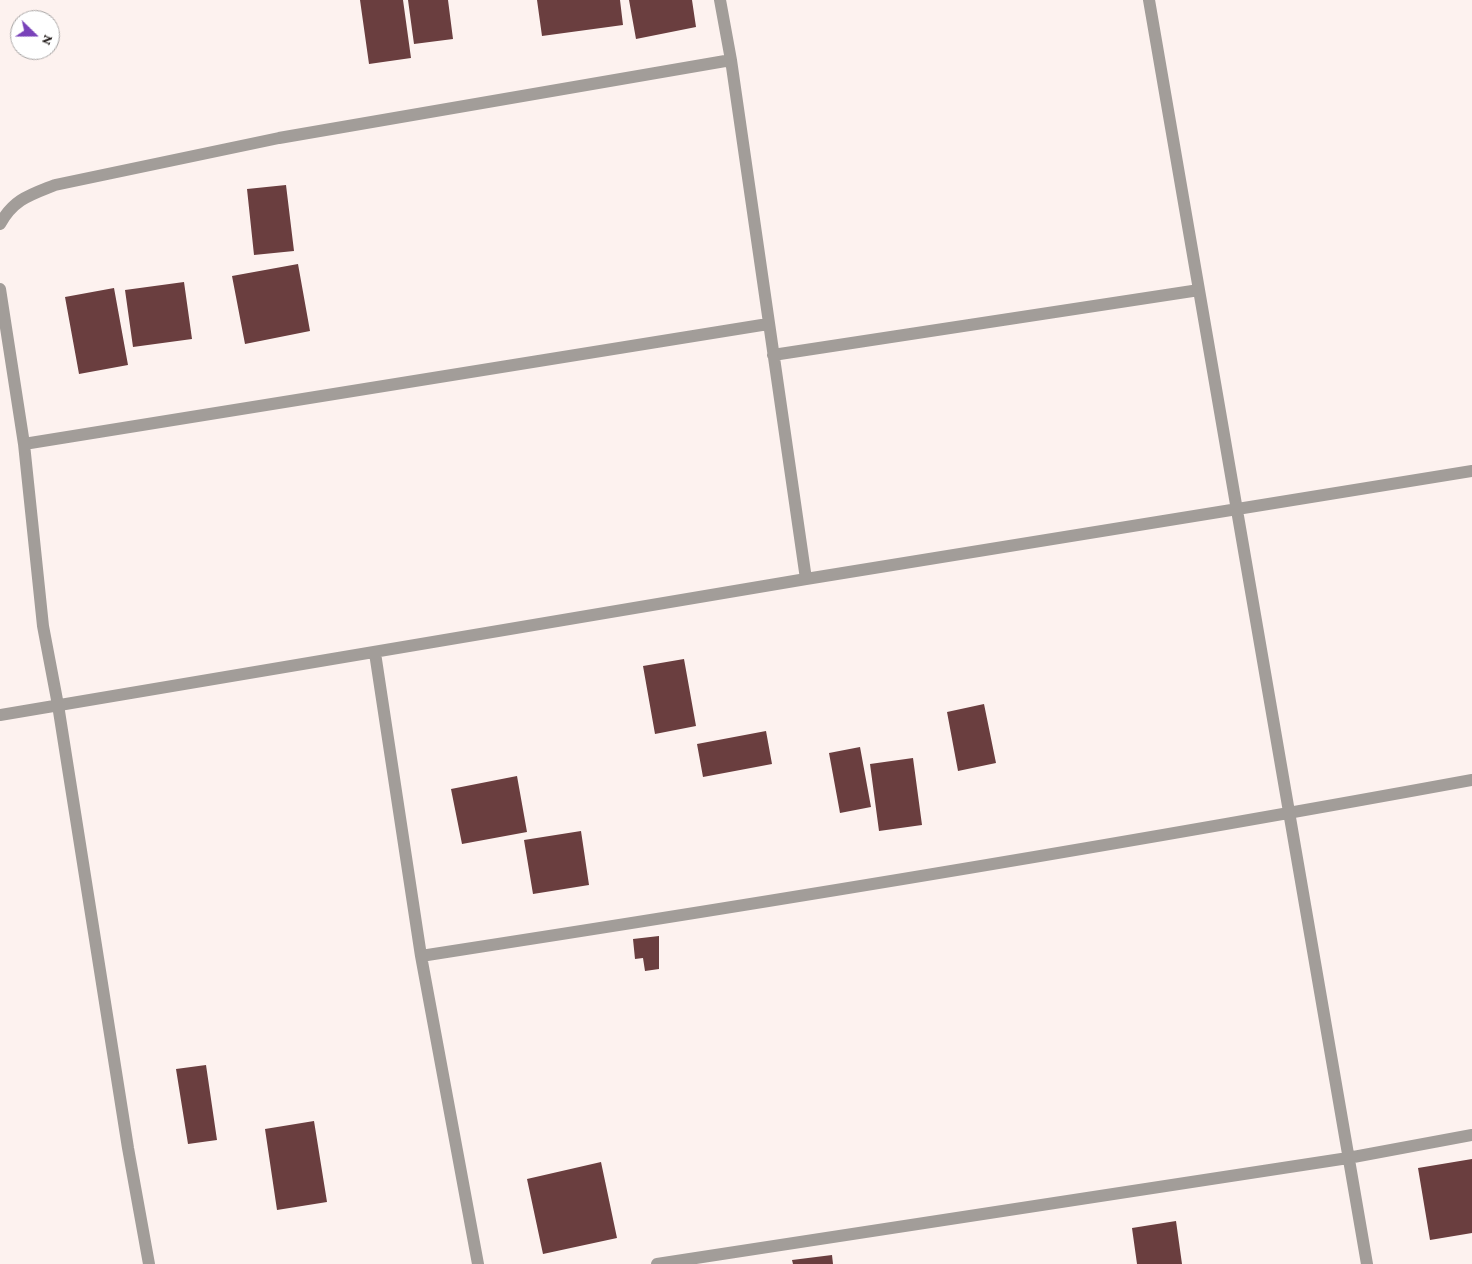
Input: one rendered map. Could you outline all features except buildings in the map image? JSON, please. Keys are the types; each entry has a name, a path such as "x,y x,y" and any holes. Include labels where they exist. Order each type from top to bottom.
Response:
{"street":[{"path":"720,0 731,60 806,578"},
{"path":"1149,0 1367,1264"},
{"path":"0,224 7,211 20,199 55,184 279,138 731,60"},
{"path":"0,289 24,444 43,626 58,706 128,1148 149,1264"},
{"path":"773,355 1199,290"},
{"path":"24,444 768,324"},
{"path":"0,715 375,653 806,578 1472,471"},
{"path":"375,653 421,956 478,1264"},
{"path":"421,956 702,913 1472,780"},
{"path":"657,1264 1348,1158 1472,1135"}]}
